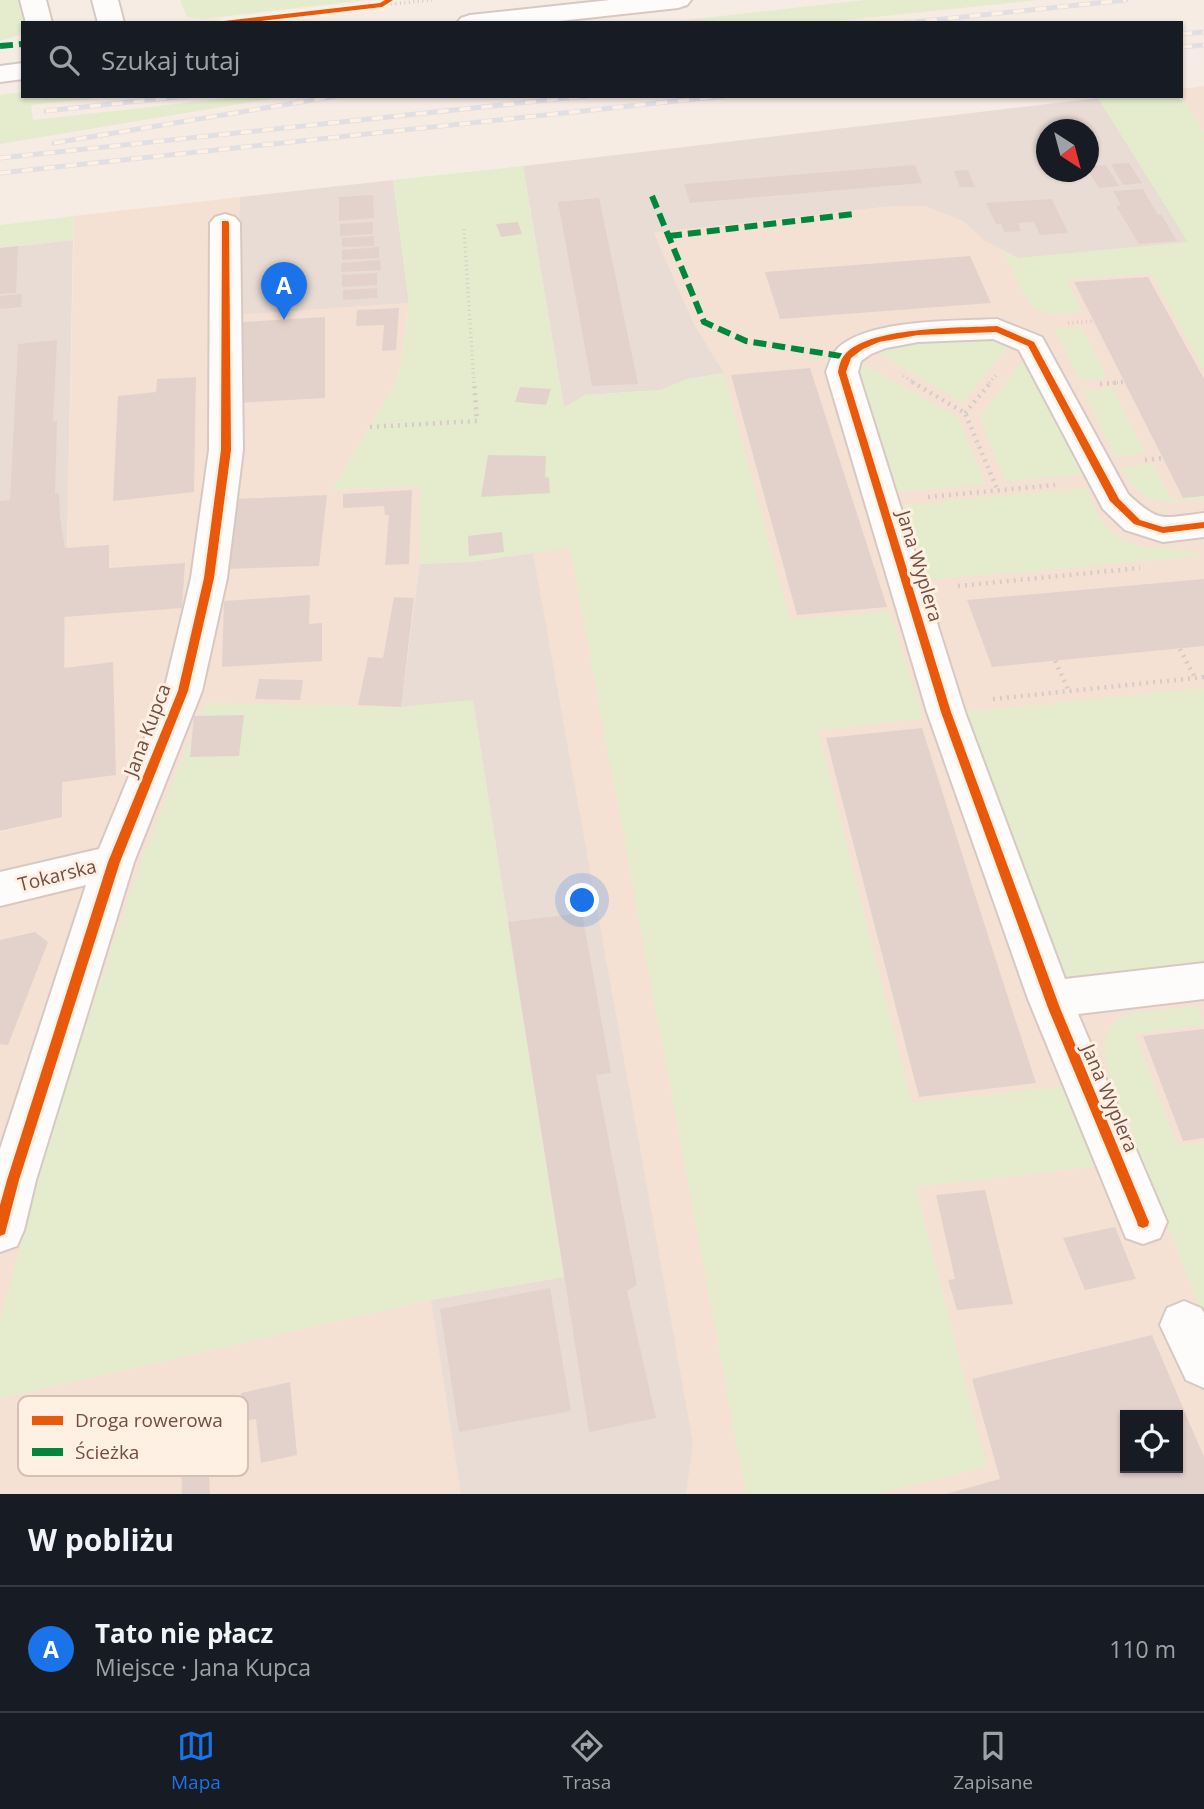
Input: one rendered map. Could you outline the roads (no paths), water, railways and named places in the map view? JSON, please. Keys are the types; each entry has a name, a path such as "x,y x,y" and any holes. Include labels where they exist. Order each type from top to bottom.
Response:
{"street":[{"path":"33,0 38,21"},
{"path":"105,0 110,21"},
{"path":"476,21 515,8 678,0"},
{"path":"0,74 21,71"},
{"name":"Jana Kupca","path":"0,1230 13,1180 114,862 183,691 209,578 226,450 225,223"},
{"name":"Jana Wyplera","path":"1143,1222 1051,999 944,704 842,372 848,357 864,345 890,337 997,329 1031,344 1115,501 1137,522 1163,530 1204,524"},
{"name":"Tokarska","path":"0,889 114,862"},
{"path":"1051,999 1204,981"}],"railway":[{"path":"923,21 1126,0"},
{"path":"1183,34 1204,32"},
{"path":"1183,47 1204,45"},
{"path":"46,111 168,98"},
{"path":"54,143 325,98"},
{"path":"0,158 568,98"},
{"path":"0,173 705,98"}],"place":[{"name":"Tato nie płacz","path":"284,320"}]}
